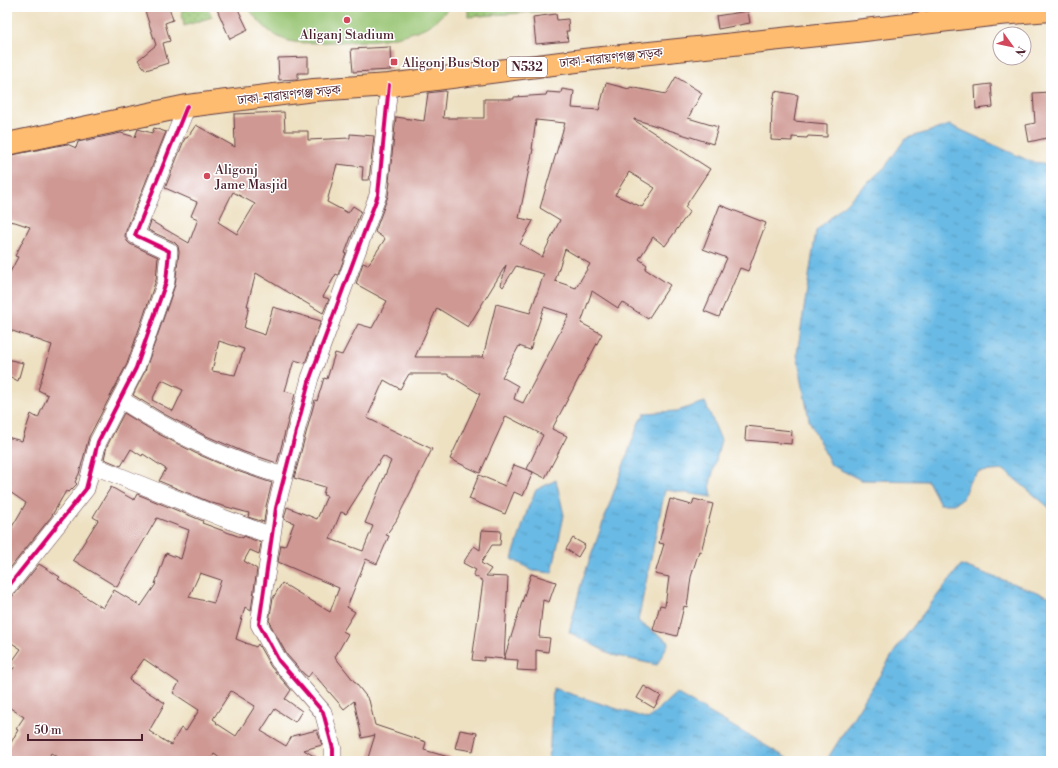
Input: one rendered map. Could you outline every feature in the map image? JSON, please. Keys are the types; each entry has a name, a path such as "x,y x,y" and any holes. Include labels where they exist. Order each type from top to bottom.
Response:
{"highway":[{"name":"ঢাকা-নারায়ণগঞ্জ সড়ক","path":"7,144 187,106 314,90 388,85 584,60 999,14 1051,10"}],"street":[{"path":"333,761 333,749 323,712 279,661 260,624 276,508 310,378 378,195 388,85"},
{"path":"7,588 86,489 98,442 136,368 166,282 169,251 135,235 187,106"},
{"path":"120,399 157,422 204,447 244,463 284,476"},
{"path":"92,465 223,518 272,536"}],"green space":[{"path":"181,7 207,7 212,17 184,26"},
{"name":"Aliganj Stadium","path":"247,7 450,7 438,19 428,26 401,36 365,41 307,43 290,41 274,35"},
{"path":"468,7 599,7 468,17"}],"water":[{"path":"950,125 1032,162 1051,164 1051,509 1004,470 979,472 969,482 963,498 954,504 940,504 928,481 861,480 831,465 809,420 797,354 816,231 885,167 905,139"},
{"path":"705,402 721,440 710,484 712,497 665,490 638,621 669,642 657,665 612,655 569,632 582,581 639,422 645,413 677,411"},
{"path":"556,480 564,515 552,573 533,571 512,559 528,508 536,490"},
{"path":"961,565 1051,597 1051,761 826,761 898,646"},
{"path":"553,688 648,719 676,693 792,761 549,761"}],"building":[{"path":"158,7 169,7 173,20 165,23 170,41 163,43 168,63 146,70 138,60 156,45 145,11"},
{"path":"216,7 237,7 248,30 230,39"},
{"path":"748,11 750,23 718,29 716,16"},
{"path":"556,14 557,20 568,19 569,31 566,31 568,41 536,44 533,17"},
{"path":"390,47 391,70 353,72 351,49"},
{"path":"308,57 308,73 298,73 298,79 279,80 278,58"},
{"path":"676,77 702,93 688,118 718,127 713,144 634,120 710,169 685,207 690,211 665,246 653,237 639,259 647,265 645,269 670,285 648,319 622,302 618,308 592,291 581,323 602,334 552,429 567,436 545,478 527,469 543,435 506,416 480,473 450,459 480,394 447,374 409,374 400,389 384,380 367,418 432,449 396,521 386,535 389,536 377,564 366,559 347,607 355,612 343,631 348,634 335,657 369,700 375,725 426,742 424,750 452,758 451,761 367,761 375,735 362,738 354,701 344,709 312,672 308,677 304,674 287,655 269,621 273,598 282,583 330,612 339,588 278,562 281,545 285,546 294,523 284,519 287,507 317,519 327,496 323,495 325,487 294,478 315,400 317,401 324,378 327,379 335,353 342,355 358,324 372,328 387,301 356,284 363,263 368,265 385,239 375,232 388,196 396,117 424,121 428,93 444,91 446,91 443,118 484,118 484,99 514,99 514,97 546,95 547,92 561,93 562,89 574,91 572,108 599,110 606,83 629,89 630,87 666,94","holes":["536,120 565,123 540,208 560,220 542,257 520,244 533,221 519,218","629,172 655,188 642,207 615,195","565,249 590,264 576,288 555,281","506,265 501,285 503,287 516,266 544,274 530,313 496,304 483,357 415,357 437,308 468,327","544,307 569,315 523,403 514,399 518,386 502,377 519,346 530,350","383,456 391,461 365,523 373,526 363,551 330,539 341,512 346,514"]},
{"path":"991,84 993,107 976,109 975,86"},
{"path":"775,91 798,95 794,121 827,124 827,137 792,137 792,141 771,140 772,108"},
{"path":"1050,92 1051,137 1029,142 1026,125 1035,123 1033,93"},
{"path":"284,112 285,131 308,131 308,140 350,138 350,134 374,136 369,180 362,180 363,167 337,164 327,202 348,213 353,206 361,211 338,275 336,274 323,297 329,299 323,313 256,273 247,306 249,306 244,328 265,335 273,307 321,321 305,363 294,360 285,391 295,394 277,463 244,452 204,435 164,414 133,395 145,371 175,285 179,252 178,246 174,242 148,230 151,221 189,243 198,219 191,216 197,202 165,188 185,138 187,138 196,125 235,147 234,114","holes":["233,192 255,204 237,234 218,222","219,341 244,349 235,375 212,371","162,380 183,390 173,411 152,400"]},
{"path":"154,128 166,132 125,236 130,244 158,257 156,280 127,364 89,437 79,474 75,482 77,484 69,492 66,491 51,517 7,572 7,524 12,527 26,503 7,490 7,437 22,441 31,414 38,418 48,395 38,390 52,345 7,329 7,278 18,257 15,256 30,227 7,221 7,156 67,144 76,148 78,142 121,133 135,137 138,129 152,133"},
{"path":"720,205 766,223 748,271 740,268 719,317 704,311 727,258 703,249"},
{"path":"7,359 23,363 18,381 7,375"},
{"path":"124,413 155,432 195,453 237,471 272,483 266,506 264,522 248,517 249,513 212,503 159,481 166,469 143,454 142,456 131,449 121,466 104,459 107,446"},
{"path":"746,426 792,431 791,444 745,440"},
{"path":"514,465 533,472 523,496 514,492 505,514 469,499 479,475 505,486"},
{"path":"111,487 134,500 137,494 203,521 202,523 261,543 259,554 250,550 244,561 257,569 251,611 245,607 236,639 256,647 258,644 271,667 291,690 285,699 302,711 295,722 275,709 261,731 286,746 292,736 317,730 322,745 304,750 322,761 224,761 214,754 210,761 63,761 51,753 47,761 7,761 7,750 18,730 16,729 24,717 7,706 7,678 15,666 11,663 21,649 7,640 7,598 15,594 39,564 60,577 58,579 103,608 114,590 141,606 156,584 166,553 181,559 189,530 157,518 117,587 73,560 98,520 93,517","holes":["200,573 221,580 214,603 189,597","144,659 179,683 173,693 199,710 186,731 181,728 171,745 149,731 165,703 129,680","231,691 255,706 236,736 216,723 217,722 213,719"]},
{"path":"670,499 692,505 694,499 713,504 701,552 699,551 691,577 687,607 684,606 677,636 653,630 660,605 665,606 669,577 655,574 664,544 659,543"},
{"path":"482,530 501,531 500,545 492,545 481,563 491,569 486,576 508,577 504,659 484,657 484,661 472,660 483,581 473,575 476,570 463,563 474,546 480,550"},
{"path":"573,538 585,545 578,557 566,549"},
{"path":"531,574 556,582 549,602 543,600 539,637 550,638 548,652 536,650 536,671 517,670 518,660 504,659"},
{"path":"644,686 661,696 654,708 637,698"},
{"path":"460,730 477,733 473,751 455,748"}],"cycle path":[{"path":"333,761 333,749 323,712 279,661 259,624 276,508 310,378 378,195 389,85"},
{"path":"7,588 86,489 98,442 136,368 166,282 169,251 135,235 187,106"}],"place":[{"name":"Aliganj Stadium","path":"347,20"},
{"name":"Aligonj Bus Stop","path":"394,62"},
{"name":"Aligonj Jame Masjid","path":"207,176"}]}
